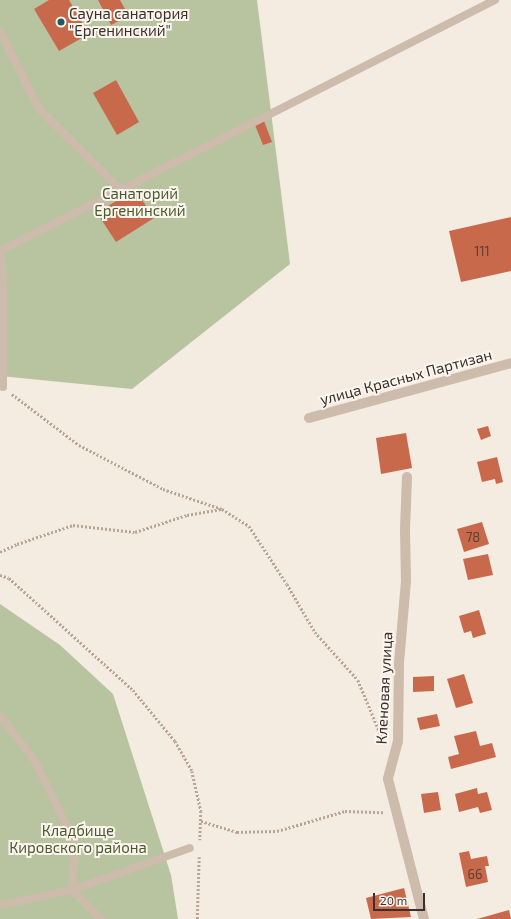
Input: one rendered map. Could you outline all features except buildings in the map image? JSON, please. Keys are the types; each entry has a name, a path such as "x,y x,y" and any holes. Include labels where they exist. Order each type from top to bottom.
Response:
{"street":[{"name":"улица Красных Партизан","path":"309,418 511,363"},
{"name":"Кленовая улица","path":"407,477 405,530 406,581 398,663 398,741 388,779 424,919"}],"lane":[{"path":"3,387 3,288 0,251 495,0"},
{"path":"0,31 39,109 120,190"},
{"path":"0,716 35,760 74,841 72,890 101,919"},
{"path":"0,905 72,890 190,848"}],"path":[{"path":"3,387 79,445 163,490 222,509 249,526 287,584 315,632 358,680 382,734 384,749"},
{"path":"0,552 32,538 72,526 135,532 187,515 222,509"},
{"path":"0,575 9,578 133,690 175,741 192,770 201,811 200,844"},
{"path":"201,821 237,832 277,831 345,811 397,813"},
{"path":"197,919 200,851"}],"green space":[{"name":"Санаторий Ергенинский","path":"0,0 257,0 290,264 132,389 0,376"},
{"name":"Кладбище Кировского района","path":"0,604 60,645 113,694 171,875 178,919 0,919"}],"place":[{"name":"Сауна санатория \"Ергенинский\"","path":"61,22"}]}
